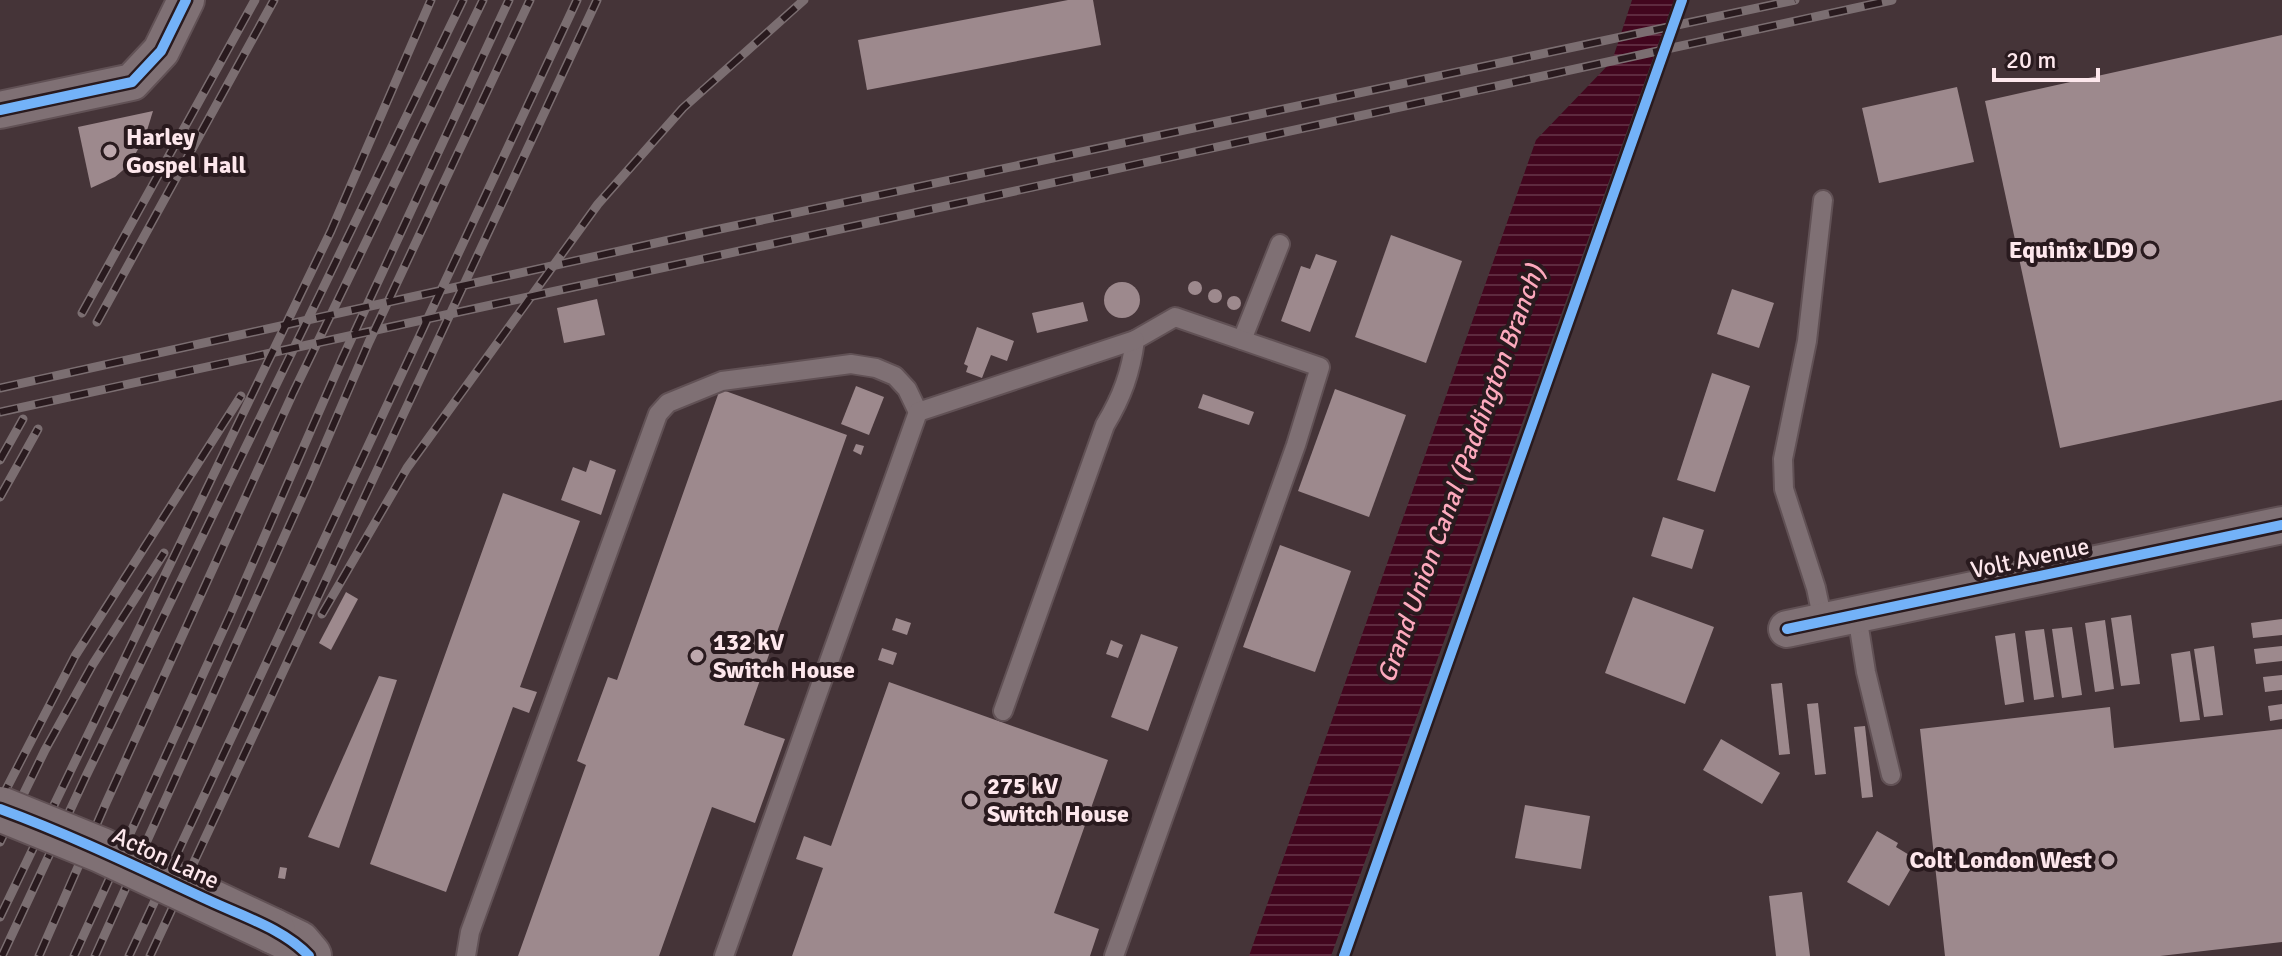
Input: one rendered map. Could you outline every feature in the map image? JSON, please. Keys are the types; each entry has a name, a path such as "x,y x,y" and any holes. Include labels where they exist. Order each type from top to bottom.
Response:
{"main road":[{"name":"Acton Lane","path":"0,809 101,850 304,950"}],"street":[{"path":"0,110 132,82 161,51 186,0"},
{"name":"Volt Avenue","path":"1787,629 2282,525"}],"lane":[{"path":"1823,200 1807,341 1783,459 1784,489 1816,588 1840,618 1866,672 1891,775"},
{"path":"1242,340 1280,244"},
{"path":"918,412 1135,340 1175,317 1320,367 1296,445 1114,956"},
{"path":"1003,711 1105,425 1120,400 1132,366 1135,340"},
{"path":"466,956 470,932 658,414 668,403 722,381 851,364 876,368 895,376 907,389 918,412 724,956"}],"water":[{"name":"Grand Union Canal (Paddington Branch)","path":"1632,0 1674,0 1331,956 1249,956 1536,140 1612,61"}],"building":[{"path":"1068,0 1093,0 1101,45 867,90 858,40"},
{"name":"Equinix LD9","path":"2282,35 2282,400 2060,448 1985,101"},
{"path":"1957,87 1974,162 1879,183 1862,108"},
{"name":"Harley Gospel Hall","path":"153,111 145,137 129,165 115,177 91,188 78,127"},
{"path":"1391,235 1462,261 1426,363 1355,337"},
{"path":"1316,254 1337,261 1310,332 1281,321 1301,266 1310,269"},
{"path":"1195,281 1202,288 1195,295 1188,288"},
{"path":"1122,282 1135,287 1140,300 1135,313 1122,318 1109,313 1104,300 1109,287"},
{"path":"1215,289 1222,296 1215,303 1208,296"},
{"path":"1732,289 1774,303 1759,348 1717,334"},
{"path":"1234,296 1241,303 1234,310 1227,303"},
{"path":"597,299 605,335 564,343 557,308"},
{"path":"1083,302 1088,321 1037,333 1032,313"},
{"path":"977,327 1014,341 1007,361 991,355 982,378 966,372 968,366 964,364"},
{"path":"1712,373 1750,386 1715,492 1677,480"},
{"path":"856,386 884,397 869,435 841,424"},
{"name":"132 kV Switch House","path":"720,389 847,435 744,725 785,739 755,823 712,807 659,956 518,956 586,765 577,761 608,677 617,680"},
{"path":"1335,389 1406,415 1369,517 1298,491"},
{"path":"1203,394 1254,412 1249,425 1198,408"},
{"path":"856,444 864,446 861,455 853,451"},
{"path":"590,460 616,470 601,515 561,500 573,467 586,472"},
{"path":"503,493 580,521 520,687 537,692 529,713 513,707 446,892 370,864"},
{"path":"1663,517 1704,530 1692,569 1651,556"},
{"path":"1280,545 1351,571 1315,672 1243,647"},
{"path":"346,592 358,599 331,650 319,643"},
{"path":"1633,597 1714,627 1685,704 1605,673"},
{"path":"2131,615 2140,684 2121,686 2111,618"},
{"path":"896,618 911,623 907,635 892,630"},
{"path":"2282,619 2282,635 2253,638 2251,623"},
{"path":"2105,620 2114,689 2095,692 2085,623"},
{"path":"2072,627 2082,695 2062,698 2052,629"},
{"path":"2044,629 2054,697 2034,700 2025,631"},
{"path":"2015,633 2024,702 2005,705 1995,636"},
{"path":"1141,634 1178,647 1148,731 1111,717"},
{"path":"1111,640 1123,645 1118,658 1106,654"},
{"path":"2214,646 2223,715 2204,717 2194,649"},
{"path":"2282,646 2282,661 2256,664 2254,649"},
{"path":"882,648 897,653 893,665 878,660"},
{"path":"2190,651 2200,720 2180,722 2171,654"},
{"path":"2282,675 2282,690 2265,692 2263,677"},
{"path":"379,676 397,680 339,848 308,837"},
{"name":"275 kV Switch House","path":"889,682 1108,760 1054,913 1099,929 1090,956 792,956 823,868 796,859 804,836 831,846"},
{"path":"1782,683 1790,754 1779,755 1771,684"},
{"path":"1818,703 1826,774 1815,775 1807,704"},
{"path":"2282,704 2282,719 2270,721 2268,706"},
{"name":"Colt London West","path":"2110,707 2114,748 2282,729 2282,942 2160,956 1945,956 1920,729"},
{"path":"1865,726 1873,797 1862,798 1854,727"},
{"path":"1721,739 1780,773 1762,804 1703,770"},
{"path":"1525,805 1590,816 1581,869 1515,858"},
{"path":"1877,831 1898,843 1896,847 1911,856 1908,859 1914,863 1889,906 1847,882"},
{"path":"280,867 287,868 285,879 278,878"},
{"path":"1802,892 1810,956 1776,956 1769,896"}],"railway":[{"path":"82,313 255,0"},
{"path":"97,322 274,0"},
{"path":"0,917 331,231 431,0"},
{"path":"2,956 86,776 463,0"},
{"path":"39,956 293,393 483,0"},
{"path":"74,956 231,613 342,359 509,0"},
{"path":"95,956 369,342 530,0"},
{"path":"129,956 577,0"},
{"path":"150,956 597,0"},
{"path":"322,614 407,468 598,204 683,108 804,0"},
{"path":"0,388 701,233 1795,0"},
{"path":"0,412 1892,0"},
{"path":"0,801 75,656 241,396"},
{"path":"0,460 23,419"},
{"path":"0,497 38,429"},
{"path":"0,842 45,750 93,664 164,553"}],"cycle path":[{"path":"0,110 132,82 161,51 186,0"},
{"path":"1344,956 1682,0"},
{"path":"1787,629 2282,525"},
{"path":"0,809 79,841 262,924 299,946 309,956"}],"place":[{"name":"Harley Gospel Hall","path":"110,151"},
{"name":"Equinix LD9","path":"2150,250"},
{"name":"132 kV Switch House","path":"697,656"},
{"name":"275 kV Switch House","path":"971,800"},
{"name":"Colt London West","path":"2108,860"}]}
